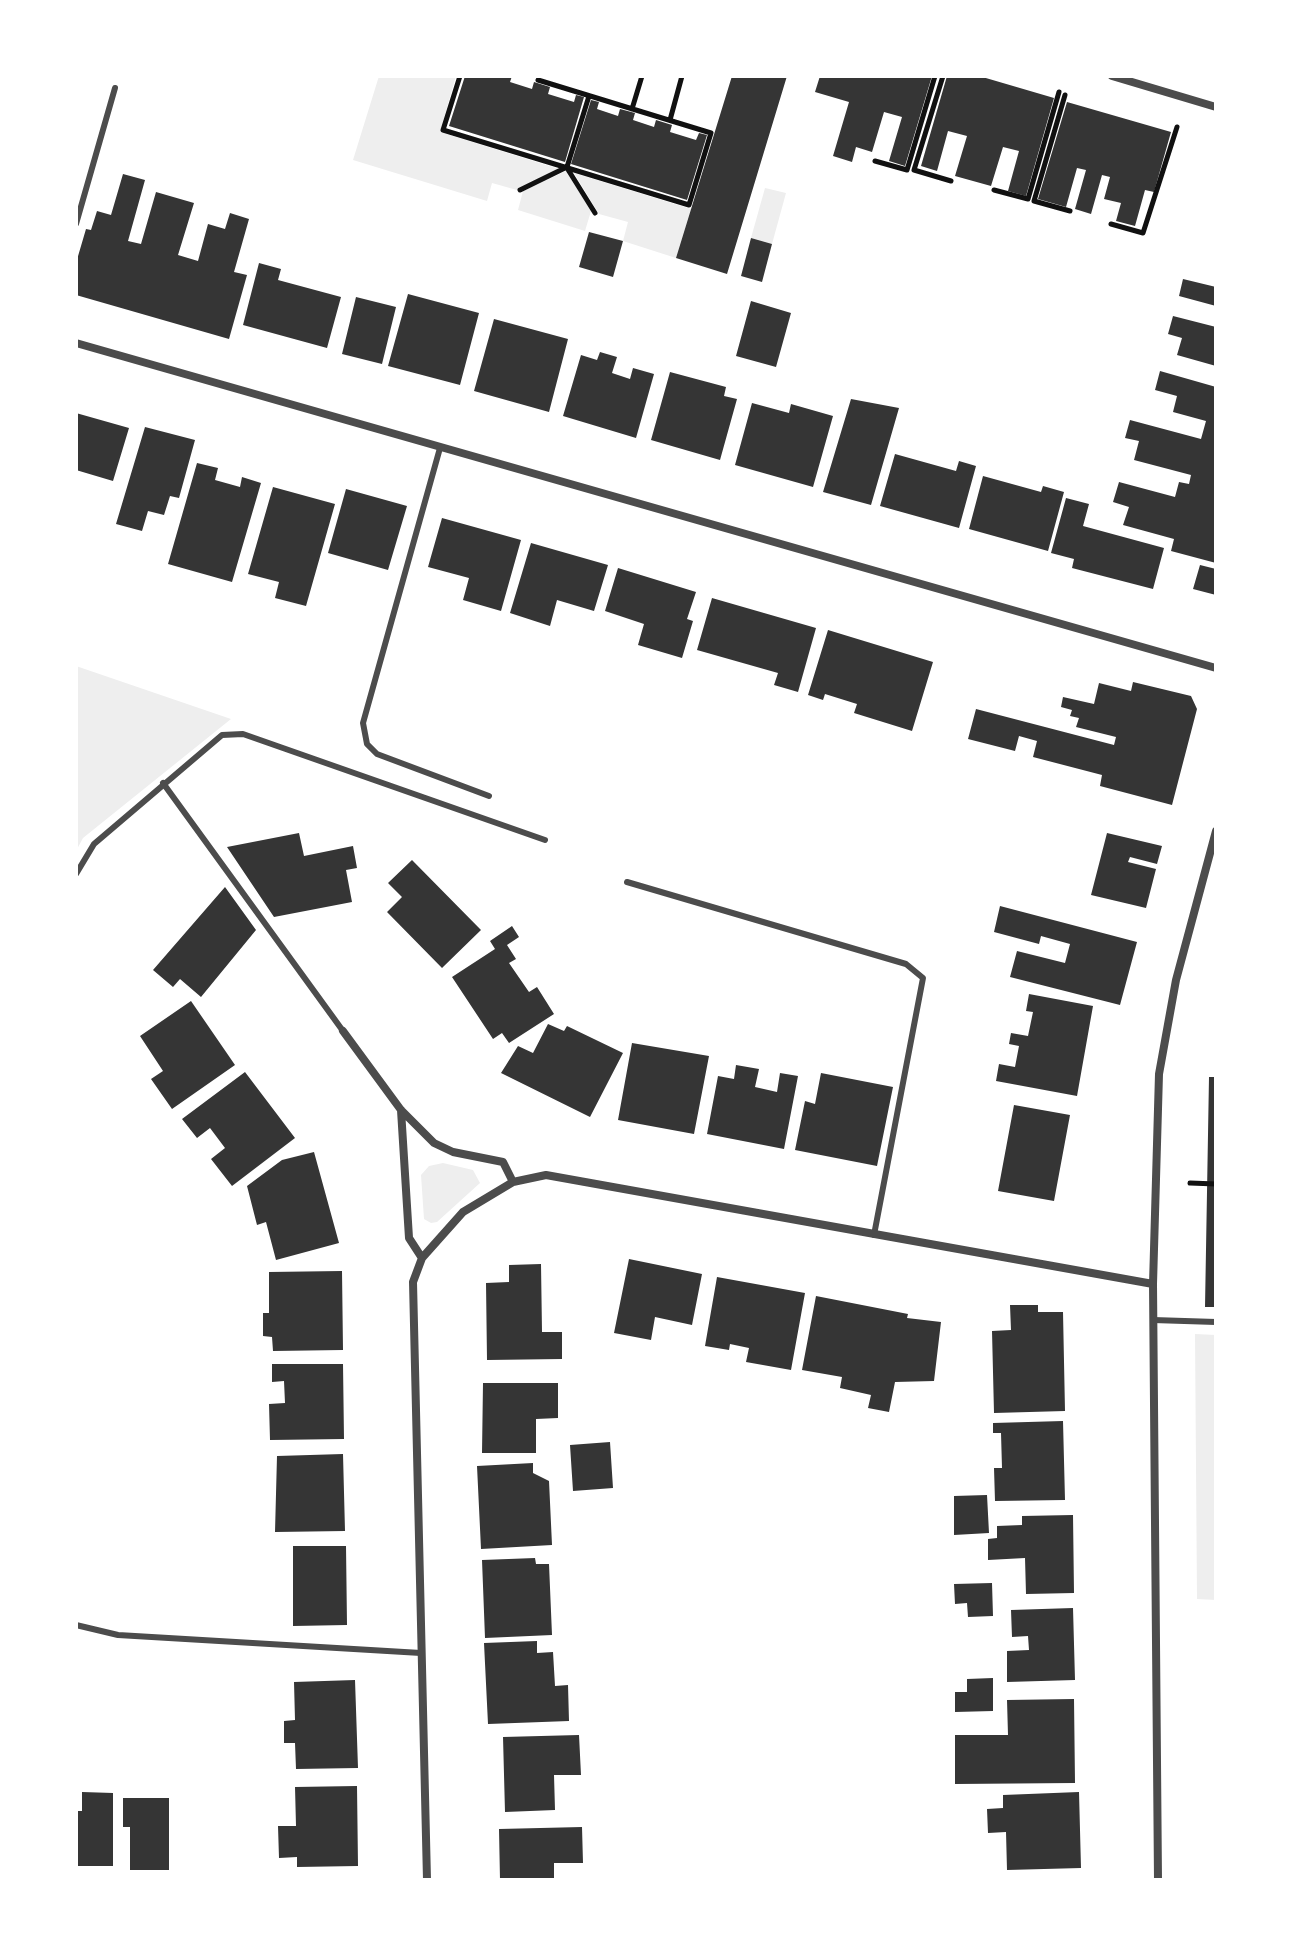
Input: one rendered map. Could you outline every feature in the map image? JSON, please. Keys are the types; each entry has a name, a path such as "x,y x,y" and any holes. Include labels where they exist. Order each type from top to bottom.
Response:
{"street":[{"path":"1112,76 1216,107"},
{"path":"76,343 1216,668"},
{"path":"1158,1880 1153,1284 1159,1074 1176,980 1216,831"},
{"path":"343,1031 401,1110 434,1143 453,1152 503,1162 513,1182"},
{"path":"401,1110 409,1238 422,1258"},
{"path":"427,1880 413,1282 422,1258 463,1212 513,1182 546,1175 1153,1284"}],"lane":[{"path":"76,224 115,88"},
{"path":"440,448 363,723 367,744 377,754 489,796"},
{"path":"76,874 94,844 222,735 243,734 545,840"},
{"path":"163,783 343,1031"},
{"path":"627,882 906,964 923,978 874,1235"},
{"path":"1153,1320 1216,1322"},
{"path":"76,1625 118,1635 421,1653"}],"path":[{"path":"460,76 443,130 689,205 711,133 589,96 547,79 538,80"},
{"path":"632,109 642,76"},
{"path":"670,120 682,76"},
{"path":"875,161 907,170 935,76"},
{"path":"943,76 914,170 951,181"},
{"path":"994,190 1028,199 1062,94 1034,201 1070,211"},
{"path":"520,190 567,167 589,96"},
{"path":"1111,224 1143,233 1177,127"},
{"path":"567,167 595,213"},
{"path":"1190,1183 1216,1184"}],"shaded area":[{"path":"379,76 456,76 440,132 559,169 517,190 492,183 487,201 353,160"},
{"path":"566,171 591,211 585,231 518,210 523,191"},
{"path":"574,173 691,209 676,258 623,241 628,222 599,214"},
{"path":"765,188 786,193 772,244 751,238"},
{"path":"76,666 231,719 83,838 76,851"},
{"path":"443,1163 473,1170 480,1183 437,1222 431,1223 424,1219 421,1175 429,1166"},
{"path":"1195,1334 1216,1335 1216,1600 1197,1599"}],"building":[{"path":"465,76 512,76 510,82 532,89 534,82 550,87 548,94 574,102 576,95 584,97 565,162 449,126"},
{"path":"732,76 787,76 727,274 676,258"},
{"path":"820,76 932,76 905,166 889,161 902,117 884,112 872,152 856,147 852,162 833,156 849,102 815,92"},
{"path":"947,76 979,76 1054,98 1026,196 1008,191 1019,151 1003,147 991,186 955,176 967,136 948,131 937,171 921,166"},
{"path":"591,100 599,102 597,109 618,116 620,109 635,113 633,120 654,127 656,120 672,125 670,132 696,140 699,133 707,135 687,200 571,164"},
{"path":"1067,102 1171,132 1154,192 1145,190 1135,226 1116,221 1121,203 1104,199 1110,177 1102,175 1091,214 1075,209 1086,170 1077,168 1066,207 1038,199"},
{"path":"123,174 145,180 128,241 141,244 156,192 194,203 178,255 198,261 208,224 225,229 230,213 249,219 234,272 247,275 229,339 76,295 76,263 86,229 91,230 97,211 111,215"},
{"path":"589,232 623,241 613,277 579,267"},
{"path":"751,238 772,244 762,282 741,276"},
{"path":"259,263 281,269 278,280 341,297 327,348 243,325"},
{"path":"1183,279 1216,287 1216,306 1179,296"},
{"path":"408,294 479,313 460,385 388,366"},
{"path":"356,297 396,307 382,364 342,354"},
{"path":"751,301 791,313 776,367 736,356"},
{"path":"1173,316 1216,327 1216,366 1177,355 1182,338 1168,334"},
{"path":"494,319 568,339 549,412 474,391"},
{"path":"600,352 617,357 612,373 630,379 633,368 654,374 636,438 563,416 581,355 597,360"},
{"path":"1160,371 1216,387 1216,563 1171,551 1174,539 1123,525 1129,507 1113,502 1119,482 1175,497 1179,482 1189,484 1191,475 1134,460 1139,441 1125,438 1130,420 1201,439 1206,421 1173,412 1177,396 1155,390"},
{"path":"670,372 726,387 724,396 737,399 720,460 651,440"},
{"path":"851,399 899,408 871,505 823,492"},
{"path":"752,403 789,413 791,404 833,416 813,487 735,465"},
{"path":"76,413 129,428 113,481 76,470"},
{"path":"145,427 195,440 179,498 170,496 164,515 148,511 142,531 116,524"},
{"path":"895,454 956,471 959,461 976,466 959,528 880,506"},
{"path":"197,463 218,468 215,480 240,487 242,477 261,483 232,582 168,564"},
{"path":"983,476 1041,492 1043,486 1064,492 1048,551 969,529"},
{"path":"273,487 335,504 306,606 275,598 279,582 248,574"},
{"path":"346,489 407,506 388,570 328,553"},
{"path":"1066,498 1089,504 1083,526 1164,548 1153,589 1072,568 1074,559 1051,553"},
{"path":"442,518 521,540 501,611 463,600 469,578 428,567"},
{"path":"531,543 608,565 594,611 557,600 550,626 510,613"},
{"path":"1200,565 1216,569 1216,595 1193,589"},
{"path":"618,568 696,592 687,619 693,621 682,658 638,645 644,624 605,611"},
{"path":"712,598 816,628 798,692 774,685 778,673 697,650"},
{"path":"828,630 933,662 912,731 854,713 857,704 825,694 823,700 808,695"},
{"path":"1133,682 1191,696 1197,709 1172,805 1100,786 1102,775 1033,757 1037,741 1019,736 1015,751 968,739 976,709 1114,745 1116,737 1076,727 1079,718 1070,716 1072,710 1061,707 1063,697 1094,704 1099,683 1131,691"},
{"path":"299,833 304,856 353,846 357,868 346,870 352,902 274,917 227,847"},
{"path":"1107,833 1162,846 1157,864 1130,857 1128,862 1156,869 1146,908 1091,895"},
{"path":"412,860 481,930 442,968 387,912 402,897 388,883"},
{"path":"225,887 256,930 201,997 180,979 173,987 153,970"},
{"path":"1000,906 1137,942 1120,1005 1010,977 1017,951 1065,963 1070,944 1041,936 1039,944 994,932"},
{"path":"512,926 519,937 507,945 516,959 509,963 529,992 537,987 554,1014 509,1043 502,1033 493,1039 452,977 495,949 490,941"},
{"path":"1029,994 1093,1006 1077,1096 996,1081 999,1064 1015,1067 1019,1046 1009,1044 1011,1033 1028,1036 1033,1012 1026,1011"},
{"path":"191,1001 235,1065 172,1109 151,1079 163,1071 140,1036"},
{"path":"548,1024 564,1031 567,1026 623,1053 590,1117 501,1073 518,1046 533,1053"},
{"path":"632,1043 709,1056 694,1134 618,1120"},
{"path":"736,1065 759,1069 755,1087 777,1092 780,1073 798,1076 784,1149 707,1134 718,1076 734,1079"},
{"path":"245,1072 295,1138 232,1186 211,1159 225,1148 210,1128 197,1138 182,1119"},
{"path":"821,1073 893,1087 877,1166 795,1150 805,1101 815,1104"},
{"path":"1209,1077 1216,1077 1216,1307 1205,1307"},
{"path":"1014,1105 1070,1115 1054,1201 998,1191"},
{"path":"314,1152 339,1243 276,1260 266,1222 257,1225 247,1186 282,1160"},
{"path":"629,1259 702,1274 692,1325 655,1317 651,1340 614,1333"},
{"path":"541,1264 542,1332 562,1332 562,1359 487,1360 486,1283 509,1282 509,1265"},
{"path":"342,1271 343,1350 273,1351 272,1337 263,1336 263,1313 269,1313 269,1272"},
{"path":"717,1277 805,1293 791,1370 746,1362 749,1348 730,1344 729,1350 705,1346"},
{"path":"816,1296 908,1314 907,1318 941,1322 934,1381 895,1382 889,1412 868,1408 871,1395 840,1388 842,1377 802,1370"},
{"path":"1010,1305 1038,1305 1038,1312 1063,1312 1065,1411 994,1413 992,1331 1011,1330"},
{"path":"272,1364 343,1364 344,1439 270,1440 269,1404 285,1403 284,1381 272,1382"},
{"path":"483,1383 558,1383 558,1418 536,1419 536,1453 482,1453"},
{"path":"1063,1421 1065,1500 995,1501 994,1468 1002,1468 1001,1433 993,1433 993,1423"},
{"path":"610,1442 613,1488 573,1491 570,1445"},
{"path":"343,1454 345,1531 275,1532 277,1456"},
{"path":"533,1463 533,1473 549,1481 552,1545 481,1549 477,1466"},
{"path":"987,1495 989,1533 954,1535 954,1496"},
{"path":"1073,1515 1074,1593 1026,1594 1025,1558 988,1560 988,1539 997,1538 997,1526 1022,1525 1022,1516"},
{"path":"293,1546 346,1546 347,1625 293,1626"},
{"path":"535,1558 536,1564 549,1564 552,1635 485,1638 482,1560"},
{"path":"992,1583 993,1616 968,1617 967,1603 955,1604 954,1584"},
{"path":"1073,1608 1075,1680 1007,1682 1007,1651 1029,1650 1028,1636 1012,1637 1011,1610"},
{"path":"537,1641 537,1653 553,1652 555,1686 568,1685 569,1721 488,1724 484,1643"},
{"path":"993,1678 993,1711 955,1712 955,1692 967,1692 967,1679"},
{"path":"355,1680 358,1768 296,1769 295,1743 284,1743 284,1721 295,1720 294,1682"},
{"path":"1074,1699 1075,1783 955,1784 955,1735 1008,1735 1007,1700"},
{"path":"579,1735 581,1775 554,1775 555,1810 505,1812 503,1737"},
{"path":"357,1786 358,1866 297,1867 297,1857 279,1858 278,1826 296,1826 295,1787"},
{"path":"82,1792 113,1793 113,1866 76,1866 76,1811 82,1811"},
{"path":"1079,1792 1081,1868 1007,1870 1006,1832 988,1833 987,1809 1003,1808 1003,1795"},
{"path":"123,1798 169,1798 169,1870 130,1870 130,1827 123,1827"},
{"path":"582,1827 583,1863 554,1863 554,1880 500,1880 499,1829"}]}
